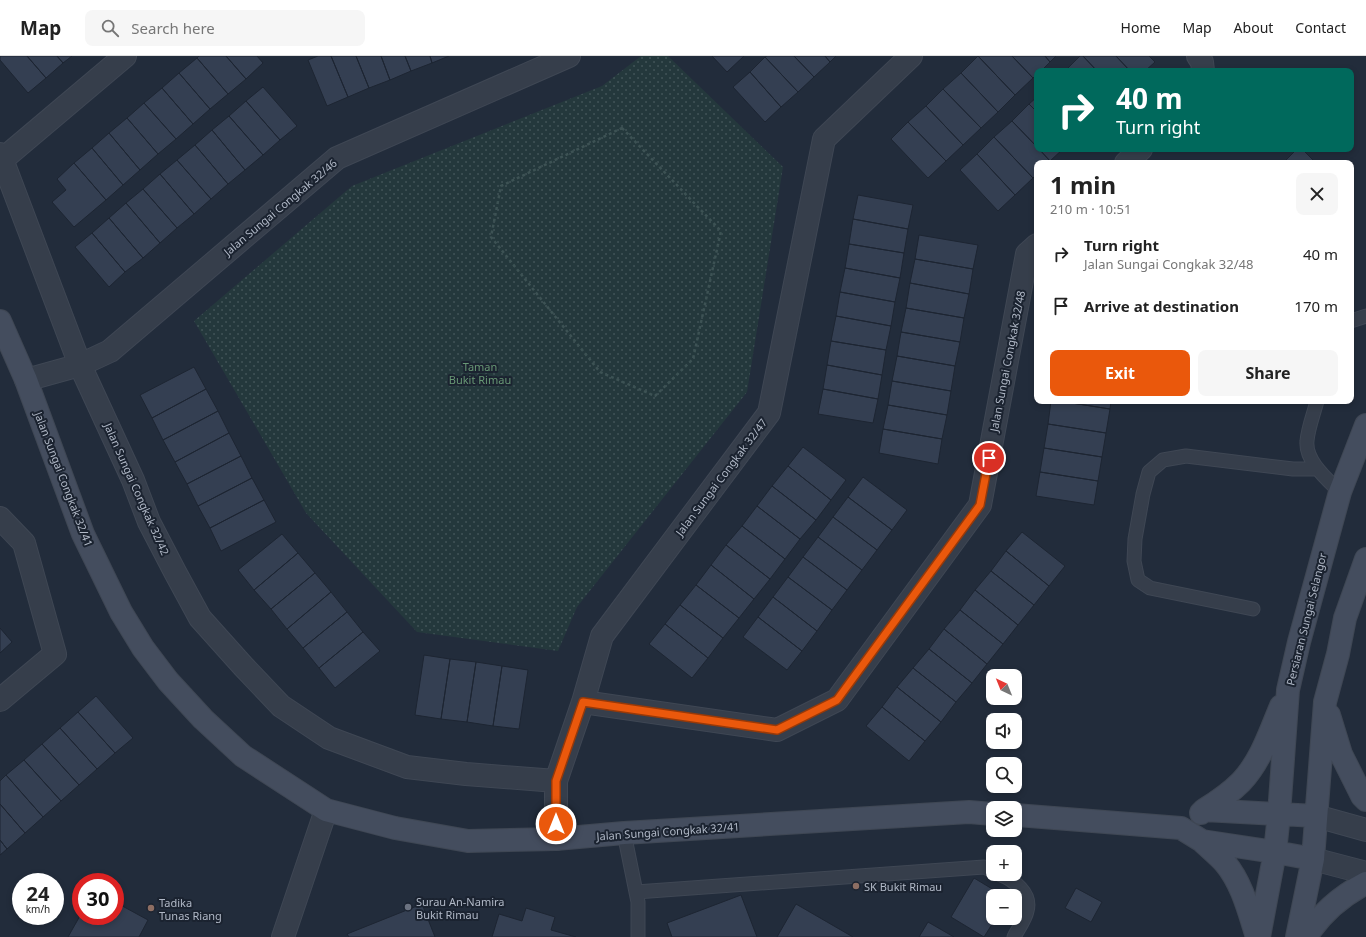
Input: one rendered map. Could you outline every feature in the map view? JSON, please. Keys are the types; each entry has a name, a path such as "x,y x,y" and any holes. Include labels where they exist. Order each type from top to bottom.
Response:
{"street":[{"path":"1,156 126,56"},
{"name":"Jalan Sungai Congkak 32/46","path":"26,380 80,364 110,351 337,158 569,56"},
{"name":"Jalan Sungai Congkak 32/47","path":"556,839 556,781 583,702 602,636 769,413 824,139 911,56"},
{"path":"1198,56 1202,62 1203,68"},
{"path":"1129,160 1138,152"},
{"name":"Jalan Sungai Congkak 32/42","path":"1,156 80,364 133,480 149,522 200,618 281,706 329,738 407,767 466,774 556,781"},
{"name":"Jalan Sungai Congkak 32/48","path":"583,702 777,730 837,700 980,505 1027,254 1034,248"},
{"name":"Jalan Sungai Congkak 32/41","path":"0,321 26,380 83,534 121,612 143,648 168,681 203,719 243,756 326,810 395,828 468,841 556,839 624,833 969,812 986,813"},
{"name":"Persiaran Sungai Selangor","path":"1258,937 1275,852 1288,690 1299,642 1340,492 1366,425"},
{"path":"0,518 24,543 55,654 0,700"},
{"path":"1297,937 1313,859 1326,702 1338,654 1344,618 1365,567"},
{"path":"1181,828 1230,792 1241,782 1251,769 1264,746 1288,690"},
{"path":"1326,702 1341,754 1362,796 1366,800"},
{"path":"283,937 326,810"},
{"path":"1204,810 1316,816 1366,830"},
{"path":"1022,816 1181,828 1202,842 1224,862 1233,875 1247,905 1258,937"},
{"path":"1202,842 1313,859 1366,873"},
{"path":"1306,937 1330,907 1354,889 1366,883"}],"lane":[{"path":"1354,320 1366,316"},
{"path":"1316,404 1307,441 1309,454 1318,469 1340,492"},
{"path":"1253,610 1150,588 1138,580 1134,561 1135,539 1143,494 1149,472 1163,460 1186,456 1293,469 1318,469"},
{"path":"624,833 638,902 638,937"},
{"path":"636,892 986,868"},
{"path":"1014,881 1022,888 1028,901 1027,911 1014,937"}],"path":[{"path":"622,128 722,231 694,359 655,396 600,372 491,237 501,186 622,128"}],"green space":[{"name":"Taman Bukit Rimau","path":"641,56 668,56 783,167 747,392 577,607 558,651 417,632 306,513 194,321 352,186 602,86"}],"building":[{"path":"0,56 27,56 46,78 28,93 0,60"},
{"path":"27,56 57,56 63,63 46,78"},
{"path":"57,56 72,56 63,63"},
{"path":"199,56 226,56 246,79 228,94 197,58"},
{"path":"226,56 257,56 263,63 246,79"},
{"path":"318,56 331,56 348,97 327,106 308,60"},
{"path":"331,56 356,56 369,88 348,97"},
{"path":"356,56 381,56 390,80 369,88"},
{"path":"381,56 405,56 411,71 390,80"},
{"path":"405,56 430,56 432,63 411,71"},
{"path":"430,56 449,56 432,63"},
{"path":"712,56 744,56 727,72"},
{"path":"794,56 814,77 798,92 765,57"},
{"path":"794,56 825,56 830,62 814,77"},
{"path":"825,56 836,56 830,62"},
{"path":"978,56 1015,95 998,112 961,73"},
{"path":"978,56 1012,56 1033,78 1015,95"},
{"path":"1012,56 1045,56 1050,62 1044,68 1034,68 1033,78"},
{"path":"1045,56 1056,56 1050,62"},
{"path":"1080,56 1083,56 1094,68 1068,68"},
{"path":"1083,56 1116,56 1127,68 1094,68"},
{"path":"1116,56 1149,56 1155,62 1148,68 1127,68"},
{"path":"765,57 798,92 781,107 750,72"},
{"path":"197,58 228,94 210,109 179,73"},
{"path":"750,72 781,107 765,122 733,87"},
{"path":"179,73 210,109 193,124 162,88"},
{"path":"961,73 998,112 981,128 943,89"},
{"path":"263,87 297,126 280,140 246,101"},
{"path":"162,88 193,124 176,139 144,103"},
{"path":"943,89 981,128 963,145 926,106"},
{"path":"1034,100 1034,109 1029,104"},
{"path":"246,101 280,140 263,155 229,116"},
{"path":"144,103 176,139 158,154 127,118"},
{"path":"1029,104 1034,109 1034,144 1012,121"},
{"path":"926,106 963,145 946,161 908,122"},
{"path":"229,116 263,155 245,170 212,130"},
{"path":"127,118 158,154 140,170 109,133"},
{"path":"1012,121 1034,144 1034,152 1042,152 1049,160 1034,160 1033,178 994,137"},
{"path":"908,122 946,161 928,178 891,139"},
{"path":"212,130 245,170 228,184 195,145"},
{"path":"109,133 140,170 123,185 92,148"},
{"path":"994,137 1033,178 1015,195 977,154"},
{"path":"195,145 228,184 211,199 177,160"},
{"path":"92,148 123,185 106,200 74,163"},
{"path":"1042,152 1060,152 1051,160 1049,160"},
{"path":"1294,152 1305,152 1313,160 1286,160"},
{"path":"977,154 1015,195 998,211 960,170"},
{"path":"177,160 211,199 194,214 160,174"},
{"path":"74,163 106,200 74,227 52,202 66,190 57,179"},
{"path":"160,174 194,214 177,228 143,189"},
{"path":"143,189 177,228 160,243 126,203"},
{"path":"858,195 913,205 908,229 853,219"},
{"path":"126,203 160,243 143,258 109,218"},
{"path":"109,218 143,258 125,272 92,233"},
{"path":"853,219 908,229 904,253 849,244"},
{"path":"92,233 125,272 109,287 75,247"},
{"path":"919,235 978,245 973,269 915,259"},
{"path":"849,244 904,253 900,278 845,268"},
{"path":"915,259 973,269 969,294 910,283"},
{"path":"845,268 900,278 895,302 840,292"},
{"path":"910,283 969,294 964,318 906,308"},
{"path":"840,292 895,302 891,326 836,316"},
{"path":"906,308 964,318 960,342 901,332"},
{"path":"836,316 891,326 886,350 831,341"},
{"path":"901,332 960,342 955,366 897,356"},
{"path":"831,341 886,350 882,375 827,365"},
{"path":"897,356 955,366 951,391 892,381"},
{"path":"827,365 882,375 878,399 823,389"},
{"path":"194,367 206,389 152,418 140,395"},
{"path":"892,381 951,391 947,415 888,405"},
{"path":"206,389 218,411 163,440 152,418"},
{"path":"823,389 878,399 873,423 818,414"},
{"path":"1051,404 1078,404 1110,409 1106,433 1048,424"},
{"path":"1078,404 1111,404 1110,409"},
{"path":"888,405 947,415 942,439 883,429"},
{"path":"218,411 229,433 175,462 163,440"},
{"path":"1048,424 1106,433 1102,457 1044,448"},
{"path":"883,429 942,439 938,464 879,453"},
{"path":"229,433 241,456 187,484 175,462"},
{"path":"803,447 846,480 831,500 788,466"},
{"path":"1044,448 1102,457 1098,481 1040,472"},
{"path":"241,456 252,478 198,506 187,484"},
{"path":"788,466 831,500 816,520 772,486"},
{"path":"1040,472 1098,481 1094,505 1036,496"},
{"path":"863,477 907,510 892,530 848,497"},
{"path":"252,478 264,500 210,528 198,506"},
{"path":"772,486 816,520 800,539 757,506"},
{"path":"848,497 892,530 877,550 833,517"},
{"path":"264,500 276,522 221,551 210,528"},
{"path":"757,506 800,539 785,559 742,526"},
{"path":"833,517 877,550 862,570 818,537"},
{"path":"742,526 785,559 770,579 726,545"},
{"path":"1022,532 1065,566 1049,586 1006,551"},
{"path":"282,534 298,553 254,590 238,570"},
{"path":"818,537 862,570 847,590 803,557"},
{"path":"726,545 770,579 754,599 711,565"},
{"path":"1006,551 1049,586 1034,605 991,571"},
{"path":"298,553 315,573 271,609 254,590"},
{"path":"803,557 847,590 832,610 788,577"},
{"path":"711,565 754,599 739,618 696,585"},
{"path":"991,571 1034,605 1018,625 975,590"},
{"path":"315,573 331,592 287,629 271,609"},
{"path":"788,577 832,610 817,631 773,597"},
{"path":"696,585 739,618 723,638 680,605"},
{"path":"975,590 1018,625 1003,644 960,610"},
{"path":"331,592 347,612 303,648 287,629"},
{"path":"773,597 817,631 802,651 758,617"},
{"path":"680,605 723,638 708,658 665,624"},
{"path":"960,610 1003,644 987,664 944,629"},
{"path":"347,612 363,632 319,668 303,648"},
{"path":"758,617 802,651 787,670 743,637"},
{"path":"665,624 708,658 692,678 649,644"},
{"path":"0,628 12,642 0,653"},
{"path":"944,629 987,664 972,683 929,649"},
{"path":"363,632 380,651 335,688 319,668"},
{"path":"929,649 972,683 956,702 913,668"},
{"path":"424,655 450,659 441,719 415,715"},
{"path":"450,659 476,662 467,722 441,719"},
{"path":"476,662 502,666 493,726 467,722"},
{"path":"502,666 528,670 519,729 493,726"},
{"path":"913,668 956,702 941,722 897,687"},
{"path":"897,687 941,722 925,741 882,707"},
{"path":"96,696 133,738 115,753 78,712"},
{"path":"882,707 925,741 909,761 866,726"},
{"path":"78,712 115,753 97,769 60,728"},
{"path":"60,728 97,769 79,785 42,744"},
{"path":"42,744 79,785 61,801 24,760"},
{"path":"24,760 61,801 43,817 6,775"},
{"path":"6,775 43,817 25,833 0,804 0,781"},
{"path":"0,804 25,833 7,849 0,840"},
{"path":"0,840 7,849 0,855"},
{"path":"974,878 992,889 986,889 986,925 992,925 984,937 951,917"},
{"path":"1076,888 1102,902 1091,922 1065,908"},
{"path":"741,895 757,937 672,937 667,923"},
{"path":"422,904 435,937 349,937 347,934"},
{"path":"796,904 853,937 777,937"},
{"path":"124,907 148,920 139,937 68,937 75,925 124,925"},
{"path":"526,908 555,917 551,930 576,937 492,937 499,914 522,921"},
{"path":"928,922 954,937 919,937"}],"place":[{"name":"SK Bukit Rimau","path":"856,886"},
{"name":"Surau An-Namira Bukit Rimau","path":"408,907"},
{"name":"Tadika Tunas Riang","path":"151,908"}],"route":[{"path":"556,824 556,781 583,702 777,730 837,700 980,505 989,458"}]}
